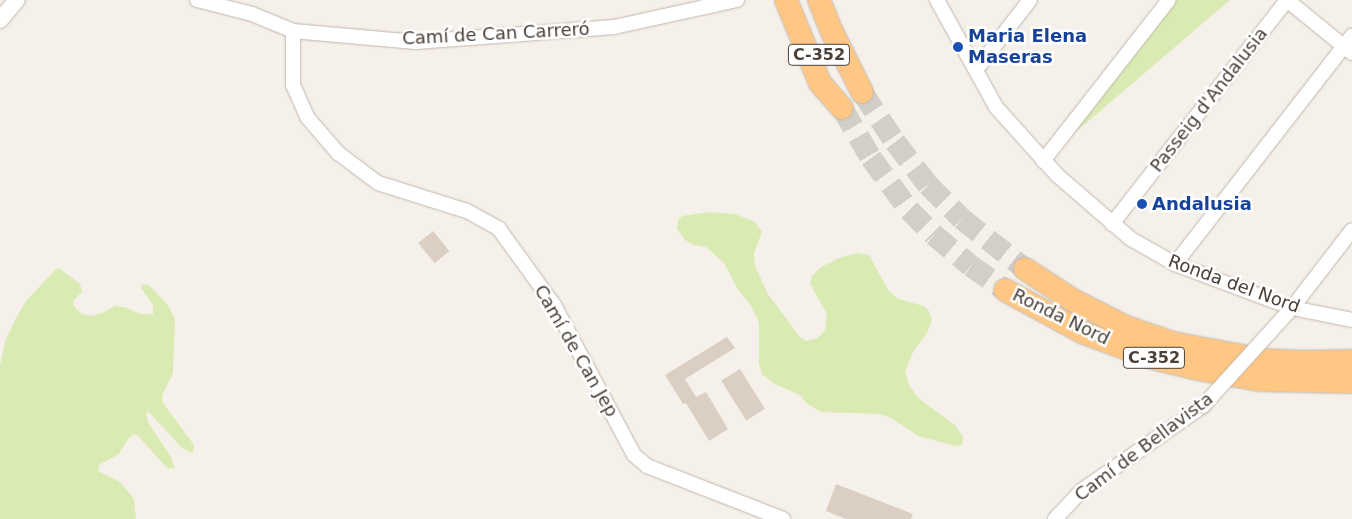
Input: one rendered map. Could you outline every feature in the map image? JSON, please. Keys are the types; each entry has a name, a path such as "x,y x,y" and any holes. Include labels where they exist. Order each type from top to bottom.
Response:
{"highway":[{"name":"C-352","path":"786,0 820,84 842,108 799,0"},
{"name":"C-352","path":"819,0 832,32 860,86 834,0"},
{"name":"Ronda Nord","path":"1025,269 1073,300 1126,327 1174,343 1263,360 1296,362 1352,361"},
{"name":"Ronda Nord","path":"1005,290 1084,333 1158,359 1193,368 1259,380 1352,382"}],"street":[{"path":"0,20 17,0"},
{"name":"Camí de Can Carreró","path":"197,0 252,14 293,32 416,42 614,27 737,0"},
{"name":"Ronda del Nord","path":"937,0 996,107 1043,160 1112,224 1131,239 1175,264 1292,308 1352,320"},
{"path":"976,70 1030,0"},
{"path":"1043,160 1169,0"},
{"path":"1175,264 1349,45 1287,0"},
{"name":"Passeig d'Andalusia","path":"1112,224 1287,0"},
{"name":"Camí de Can Jep","path":"293,32 293,85 307,117 338,153 378,183 467,210 499,229 554,305 634,455 647,466 783,519"},
{"name":"Camí de Bellavista","path":"1055,519 1082,491 1203,406 1292,308 1352,230"}],"green space":[{"path":"1176,0 1230,0 1043,160"},
{"path":"710,212 735,214 755,222 762,232 754,253 755,266 768,294 800,337 806,341 818,338 825,330 827,314 810,284 812,276 821,267 839,258 857,253 869,255 888,290 898,299 924,306 929,311 932,320 927,333 914,350 905,371 909,385 918,398 955,425 963,437 962,445 955,446 918,436 891,418 879,414 821,412 806,403 801,396 773,383 762,374 759,364 759,323 751,306 737,288 724,263 706,247 694,245 685,240 677,229 678,220 682,216"},
{"path":"59,268 80,284 82,292 74,300 73,304 83,314 91,316 100,314 115,306 125,307 140,314 153,314 153,305 141,288 143,284 149,285 168,305 175,319 173,373 162,396 163,403 194,445 192,453 182,448 148,411 146,415 149,424 171,457 175,468 168,469 134,434 128,439 119,454 99,465 98,471 120,482 134,499 136,519 0,519 0,365 5,342 27,300"}],"building":[{"path":"433,231 449,251 435,263 418,243"},
{"path":"727,337 735,348 685,379 696,397 706,392 728,429 709,441 686,403 683,404 665,375"},
{"path":"740,369 765,409 746,421 721,381"},
{"path":"836,484 913,514 911,519 846,519 826,511"}],"tunnel":[{"path":"862,92 895,142 928,185 962,219 1025,269"},
{"path":"842,108 871,158 909,210 934,235 971,266 1005,290"}],"place":[{"name":"Maria Elena Maseras","path":"958,47"},
{"name":"Andalusia","path":"1142,204"}]}
